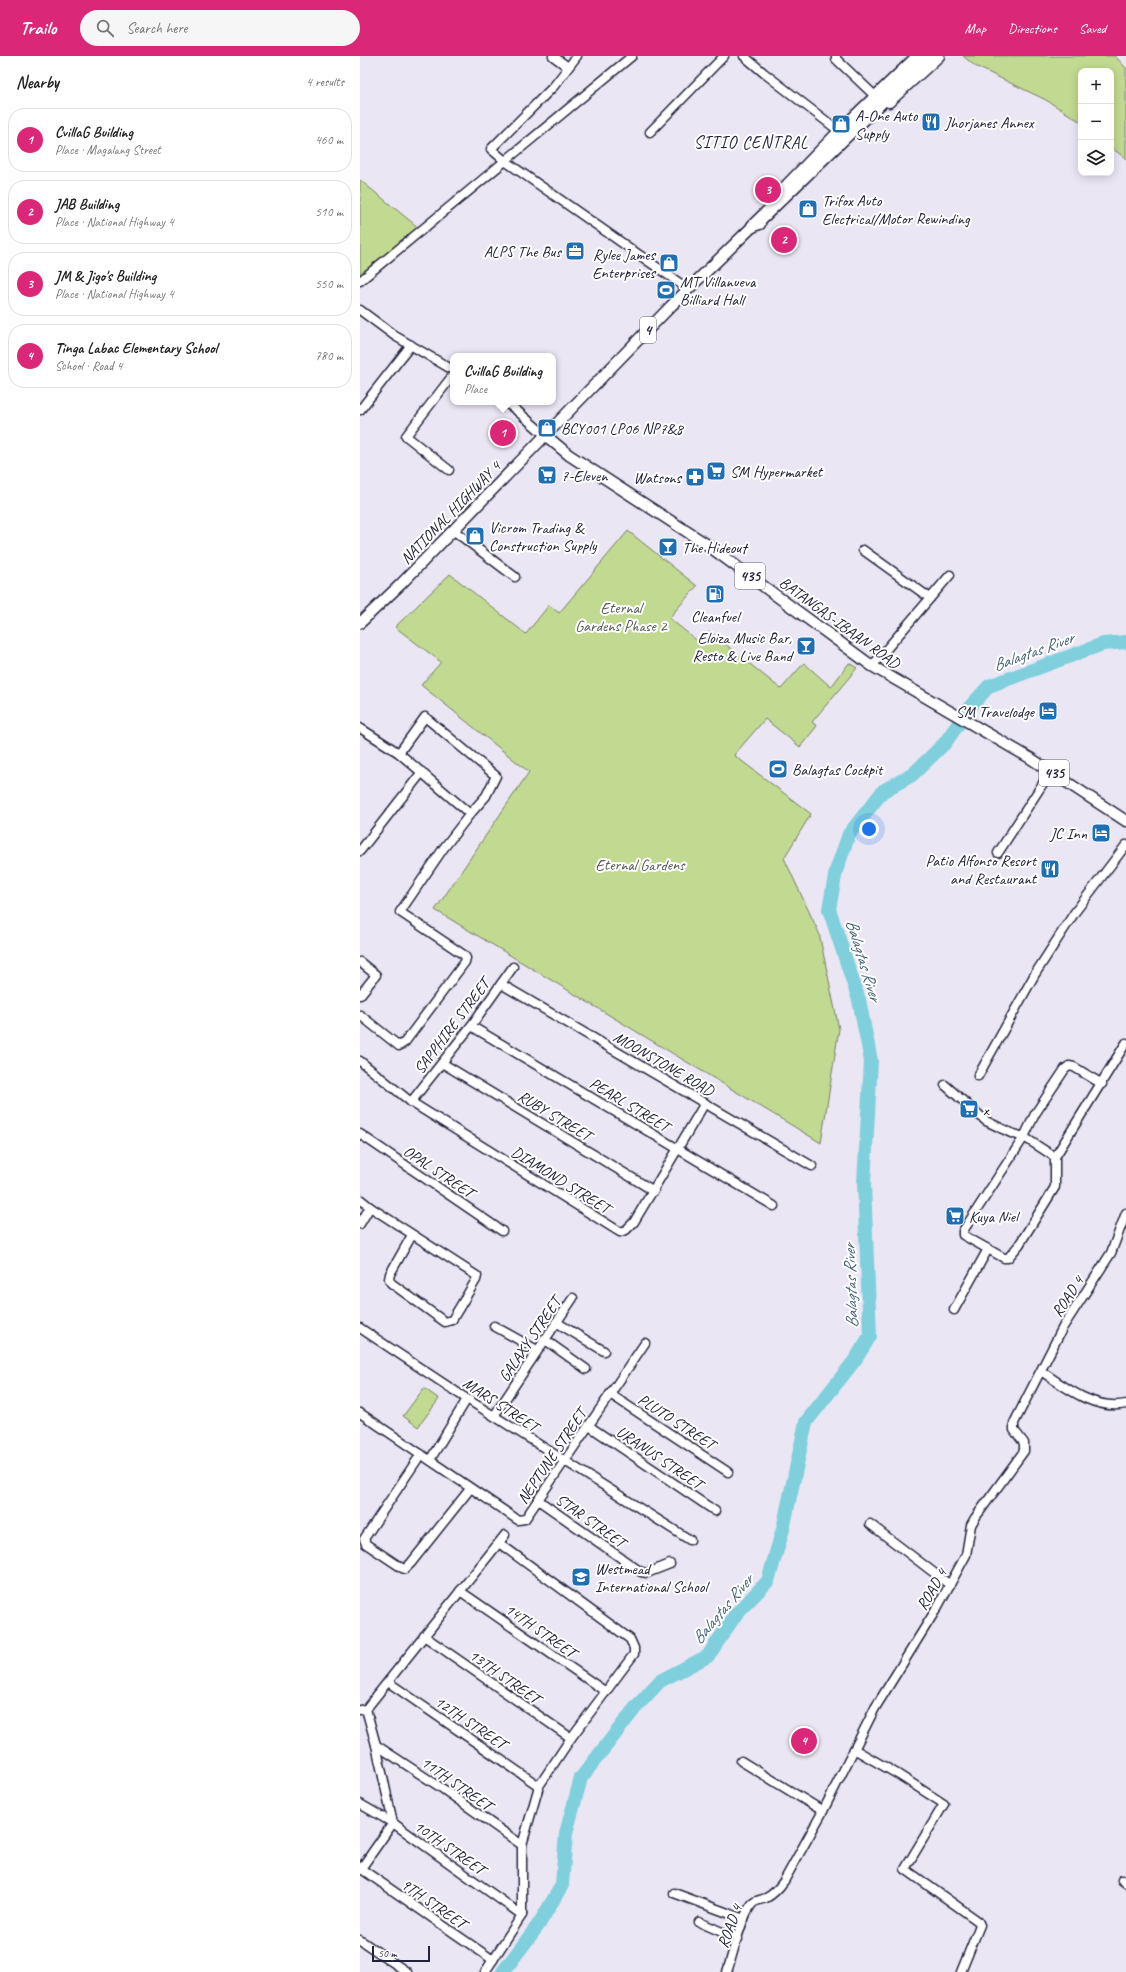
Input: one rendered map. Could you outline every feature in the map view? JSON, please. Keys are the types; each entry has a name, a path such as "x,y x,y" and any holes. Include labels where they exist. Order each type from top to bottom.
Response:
{"highway":[{"path":"754,222 929,56"}],"main road":[{"name":"NATIONAL HIGHWAY 4","path":"360,623 394,591 754,222 839,131 917,56"},
{"name":"NATIONAL HIGHWAY 4","path":"754,222 761,224 939,56"},
{"name":"BATANGAS-IBAAN ROAD","path":"545,435 568,455 706,544 872,666 1051,771 1126,821"}],"street":[{"path":"553,56 568,67"},
{"path":"577,56 554,86 491,149 505,161 688,289"},
{"path":"360,281 632,56"},
{"path":"650,132 724,56"},
{"path":"744,56 839,131"},
{"path":"836,56 836,59 875,96"},
{"path":"360,310 395,336 450,368"},
{"path":"360,410 411,345"},
{"path":"449,470 406,436 450,379"},
{"path":"509,405 545,435"},
{"path":"453,530 515,577"},
{"path":"863,550 930,598"},
{"path":"872,666 950,574"},
{"path":"360,1015 399,1046 405,1042 465,962 466,958 464,955 400,912 470,814 486,796 496,776 425,717 398,753"},
{"path":"360,728 398,753 470,814"},
{"path":"998,853 1051,771"},
{"path":"360,851 422,772"},
{"path":"978,1076 1035,974 1075,912 1126,845"},
{"path":"360,962 376,975 360,995"},
{"name":"SAPPHIRE STREET","path":"411,1102 471,1026 513,967"},
{"name":"MOONSTONE ROAD","path":"501,984 812,1166"},
{"name":"PEARL STREET","path":"471,1026 774,1206"},
{"path":"1102,1084 1074,1066 1069,1066 1065,1069 1035,1114 1024,1137 963,1231 963,1235 1004,1258 1008,1258 1019,1245 1054,1187 1055,1157 1102,1084 1126,1043"},
{"name":"DIAMOND STREET","path":"360,1061 411,1102 620,1232 626,1230 634,1222 654,1191 705,1103"},
{"name":"RUBY STREET","path":"442,1063 654,1191"},
{"path":"945,1085 986,1121 1011,1133 1024,1137 1055,1157"},
{"name":"OPAL STREET","path":"360,1134 502,1231"},
{"path":"360,1199 412,1235 476,1276 476,1280 452,1320 449,1322 445,1322 439,1318 391,1283 389,1279 390,1274 412,1235"},
{"path":"360,1224 370,1207"},
{"name":"ROAD 4","path":"727,1972 744,1919 753,1902 765,1898 776,1891 784,1881 823,1811 875,1708 950,1585 966,1555 971,1525 1024,1451 1024,1443 1014,1430 1014,1426 1040,1372 1074,1309 1092,1285 1111,1253 1126,1213"},
{"path":"954,1310 988,1249"},
{"name":"GALAXY STREET","path":"494,1416 544,1339 573,1298"},
{"path":"556,1322 604,1352"},
{"path":"494,1326 537,1350"},
{"name":"MARS STREET","path":"360,1328 565,1462 690,1540"},
{"path":"544,1339 586,1369"},
{"name":"NEPTUNE STREET","path":"360,1413 518,1520 525,1519 645,1344"},
{"path":"1040,1372 1075,1393 1098,1402 1114,1406 1126,1404"},
{"name":"PLUTO STREET","path":"610,1394 728,1472"},
{"path":"430,1460 467,1399"},
{"name":"URANUS STREET","path":"589,1426 715,1510"},
{"path":"421,1454 364,1539 366,1544 405,1569 470,1488"},
{"name":"STAR STREET","path":"538,1500 641,1572 647,1573 670,1564"},
{"path":"870,1524 950,1585"},
{"path":"360,1869 393,1823 376,1745 363,1709 388,1682 505,1535"},
{"path":"485,1972 522,1915 522,1845 539,1786 571,1738 634,1654 630,1639 499,1543"},
{"name":"14TH STREET","path":"460,1591 606,1692"},
{"name":"13TH STREET","path":"424,1636 571,1738"},
{"name":"12TH STREET","path":"388,1682 539,1786"},
{"name":"11TH STREET","path":"376,1745 443,1789 522,1845"},
{"path":"854,1749 899,1775 944,1804 904,1869 978,1921 980,1924 961,1972"},
{"path":"741,1761 823,1811"},
{"name":"10TH STREET","path":"360,1804 393,1823 522,1915"},
{"name":"9TH STREET","path":"360,1869 493,1960"},
{"path":"674,1893 744,1919"},
{"path":"698,1922 738,1939"},
{"path":"360,1940 407,1972"}],"green space":[{"path":"963,56 1115,56 1126,68 1126,159 1114,149 1114,68 1078,68 1078,120 1046,100 975,66"},
{"path":"360,180 419,228 360,276"},
{"name":"MT Villanueva Billiard Hall","path":"665,283 674,290 668,297 659,290"},
{"name":"Eternal Gardens","path":"628,531 697,586 669,618 700,643 709,631 781,689 804,663 831,687 849,663 857,668 812,722 817,726 800,747 765,719 734,755 811,814 784,858 819,933 839,1029 821,1143 435,910 529,772 421,685 441,662 395,627 450,574 526,634 549,605 559,613"},
{"path":"424,1388 439,1399 418,1427 403,1416"}],"waterway":[{"name":"Balagtas River","path":"503,1972 539,1924 562,1885 566,1833 581,1778 636,1707 660,1681 708,1656 736,1614 768,1581 783,1529 806,1422 855,1360 870,1336 864,1183 871,1061 859,1000 829,909 836,871 849,834 883,791 912,775 945,743 970,707 989,686 1103,644 1126,642"}],"place":[{"name":"Jhorjanes Annex","path":"931,122"},
{"name":"A-One Auto Supply","path":"841,124"},
{"name":"JM & Jigo's Building","path":"768,190"},
{"name":"Trifox Auto Electrical/Motor Rewinding","path":"808,209"},
{"name":"JAB Building","path":"784,240"},
{"name":"ALPS The Bus","path":"575,251"},
{"name":"Rylee James Enterprises","path":"669,263"},
{"name":"MT Villanueva Billiard Hall","path":"666,290"},
{"name":"BCY001 LP06 NP7&8","path":"547,428"},
{"name":"CvillaG Building","path":"503,433"},
{"name":"SM Hypermarket","path":"716,471"},
{"name":"7-Eleven","path":"547,475"},
{"name":"Watsons","path":"695,477"},
{"name":"Vicrom Trading & Construction Supply","path":"475,536"},
{"name":"The Hideout","path":"668,547"},
{"name":"Cleanfuel","path":"715,594"},
{"name":"Eloiza Music Bar, Resto & Live Band","path":"806,646"},
{"name":"SM Travelodge","path":"1048,711"},
{"name":"Balagtas Cockpit","path":"778,769"},
{"name":"JC Inn","path":"1101,833"},
{"name":"Patio Alfonso Resort and Restaurant","path":"1050,869"},
{"name":"x","path":"969,1109"},
{"name":"Kuya Niel","path":"955,1216"},
{"name":"Westmead International School","path":"581,1577"},
{"name":"Tinga Labac Elementary School","path":"804,1741"}],"district":[{"name":"SITIO CENTRAL","path":"751,142"}],"park label":[{"name":"Eternal Gardens Phase 2","path":"621,616"}]}
